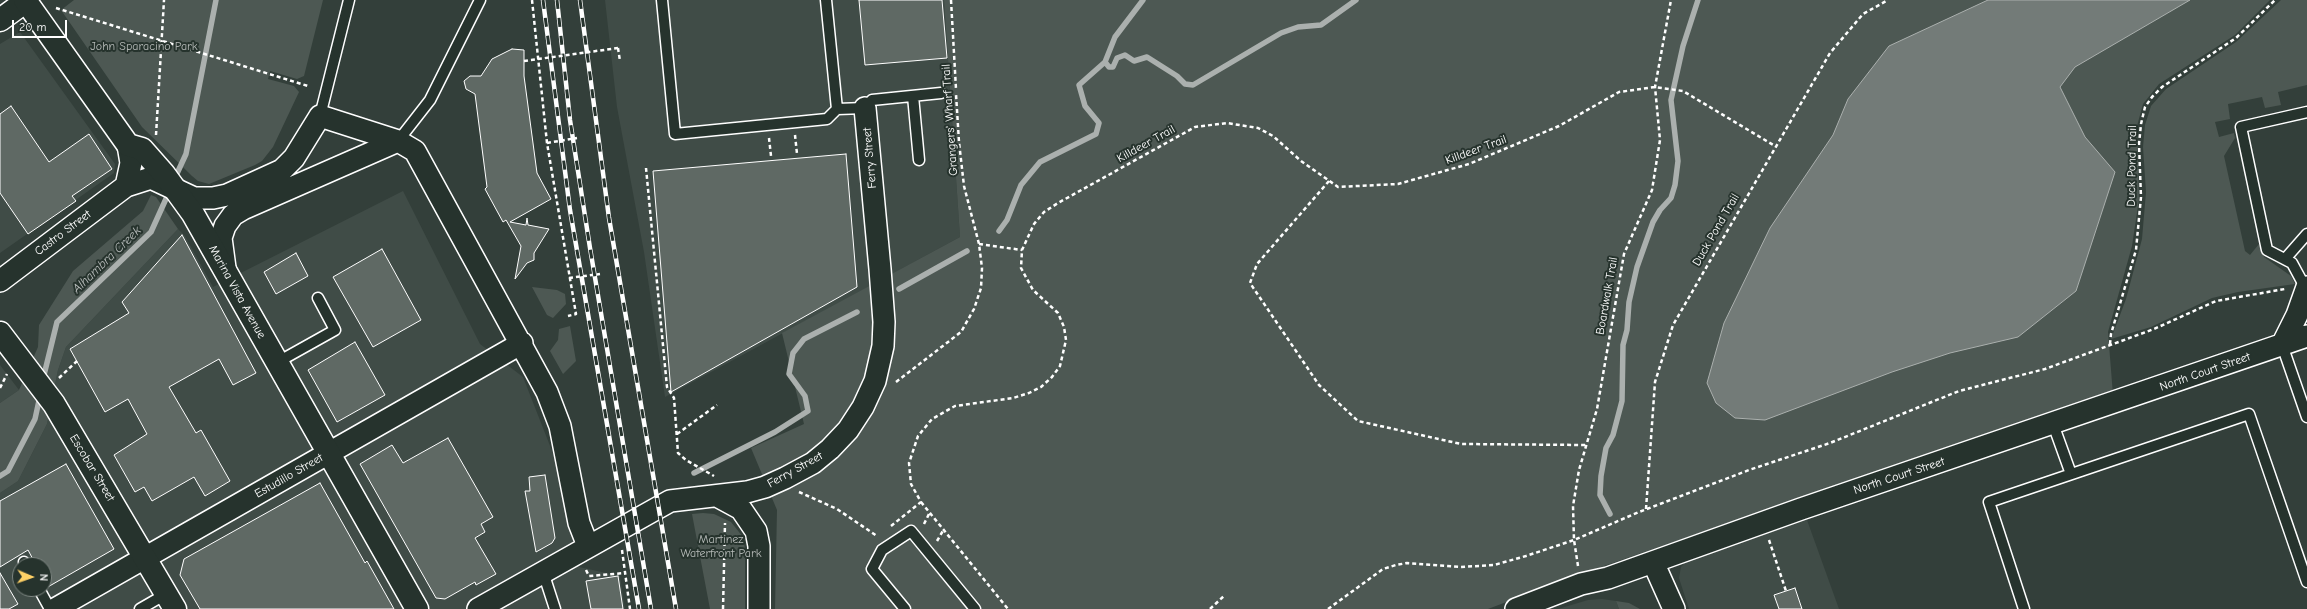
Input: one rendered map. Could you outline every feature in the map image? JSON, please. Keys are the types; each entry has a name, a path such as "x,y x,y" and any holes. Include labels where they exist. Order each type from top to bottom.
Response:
{"main road":[{"path":"0,20 26,0 128,146"},
{"name":"Marina Vista Avenue","path":"128,146 142,149 155,172 187,201 276,363 417,609"},
{"name":"Escobar Street","path":"0,332 15,368 54,404 170,602"}],"street":[{"name":"Ferry Street","path":"478,609 543,572 586,556 670,501 717,496 765,487 813,463 830,449 848,430 863,407 875,380 883,346 884,322 865,108"},
{"path":"320,116 398,141 415,151 522,343 547,392 560,426 586,556"},
{"path":"291,189 323,141 320,116"},
{"path":"187,201 227,195 282,170 294,158 320,116"},
{"path":"225,268 221,238 224,226 233,216 243,209 398,141"},
{"path":"126,186 131,163 128,146"},
{"name":"Castro Street","path":"0,281 126,186 155,172"},
{"path":"2282,345 2297,315 2301,288"},
{"name":"North Court Street","path":"1516,609 1581,584 1608,578 1763,522 2307,336"},
{"name":"Estudillo Street","path":"56,609 522,343"},
{"path":"717,496 741,509 750,519 756,530 759,546 759,609"},
{"path":"1653,562 1674,609"}],"lane":[{"path":"320,116 349,0"},
{"path":"398,141 430,100 480,0"},
{"path":"662,0 676,134 827,119 837,109 865,108 872,100 941,93"},
{"path":"826,0 837,109"},
{"path":"913,96 919,160"},
{"path":"2301,288 2292,263 2267,250 2240,127 2307,112"},
{"path":"2285,259 2307,234"},
{"path":"276,363 335,330 318,298"},
{"path":"2282,345 2307,417"},
{"path":"2024,609 1989,502 2249,414 2307,582"},
{"path":"2053,424 2071,474"},
{"path":"905,609 872,569 882,550 911,531 975,609"},
{"path":"543,572 555,609"},
{"path":"46,597 56,609"},
{"path":"140,609 170,602"}],"path":[{"path":"156,136 160,41 164,0"},
{"path":"532,0 547,143 576,314 568,316"},
{"name":"Grangers' Wharf Trail","path":"892,384 960,332 968,321 981,288 982,268 979,244 964,186 959,142 951,0"},
{"name":"Boardwalk Trail","path":"1578,568 1574,540 1573,506 1578,470 1596,409 1624,254 1652,190 1660,140 1655,87 1671,0"},
{"name":"Duck Pond Trail","path":"1646,509 1655,382 1664,349 1676,318 1830,53 1845,33 1863,14 1888,0"},
{"name":"Duck Pond Trail","path":"2110,344 2111,334 2136,250 2141,197 2139,144 2141,124 2145,107 2162,87 2236,38 2275,0"},
{"path":"50,6 308,86"},
{"path":"524,61 618,48 620,61"},
{"name":"Killdeer Trail","path":"1008,609 921,502 911,484 909,463 918,436 925,426 942,412 955,406 1013,398 1029,393 1052,377 1060,366 1066,340 1064,327 1058,313 1033,290 1026,280 1021,268 1022,250 1034,224 1044,212 1184,133 1207,124 1227,123 1258,128 1273,136 1301,161 1338,187 1398,184 1455,168 1559,126 1619,92 1655,87 1683,91 1766,139 1775,146"},
{"path":"794,123 797,154"},
{"path":"547,143 577,138"},
{"path":"646,168 667,387 674,398 678,453 686,460 711,474"},
{"path":"1329,180 1257,264 1250,283 1320,385 1358,421 1461,444 1585,445"},
{"path":"979,244 1022,250"},
{"path":"569,278 600,274"},
{"path":"1328,609 1383,569 1407,563 1461,568 1494,565 1574,540 1646,509 1830,443 1959,391 2045,370 2110,344 2154,329 2216,301 2301,288"},
{"path":"59,378 77,361"},
{"path":"0,388 15,368"},
{"path":"677,434 717,405"},
{"path":"795,491 837,509 876,537 882,532"},
{"path":"888,528 921,502"},
{"path":"723,609 726,521"},
{"path":"1763,522 1786,591"},
{"path":"623,544 621,549 630,609"},
{"path":"586,556 589,576 611,576 625,573"},
{"path":"1210,609 1225,595"}],"shaded area":[{"path":"605,0 944,0 960,237 665,397 644,252 617,107"},
{"path":"1988,0 2190,0 2075,67 2060,87 2085,137 2115,172 2076,291 2018,337 1950,353 1892,372 1765,420 1735,418 1716,403 1707,383 1724,323 1770,228 1833,135 1848,99 1889,46"},
{"path":"20,32 115,164 114,173 0,253 0,44"},
{"path":"403,191 480,344 523,377 554,456 579,567 620,576 625,609 0,609 0,493 18,481 47,424 58,370 66,347 178,229 185,236 213,287"},
{"path":"0,365 19,390 0,403"},
{"path":"1807,520 1839,609 1689,609 1679,578 1681,567 1688,559"},
{"path":"1602,599 1616,601 1619,609 1558,609 1588,600"}],"green space":[{"name":"John Sparacino Park","path":"74,0 323,0 304,76 297,79 270,71 268,79 294,86 299,92 273,147 262,161 209,184 198,181 192,176 142,127 61,10"},
{"path":"944,0 2270,0 2235,35 2159,84 2143,104 2137,126 2139,199 2132,246 2108,332 2113,395 2050,412 1572,577 1488,609 775,609 777,510 751,448 804,424 782,333 960,237"},
{"path":"2281,0 2307,0 2307,85 2278,92 2281,105 2265,108 2262,97 2228,104 2230,119 2215,122 2219,137 2234,133 2235,138 2224,156 2245,251 2250,255 2259,244 2264,257 2291,276 2295,284 2238,292 2212,298 2151,327 2111,339 2126,299 2142,239 2146,192 2143,147 2145,125 2151,106 2166,89 2236,42"},
{"path":"151,195 156,197 178,229 66,347 58,370 47,424 18,481 0,493 0,403 19,390 38,347 39,325 73,271 143,211"},
{"path":"532,287 557,290 565,294 566,304 553,318 547,315"},
{"path":"570,326 576,361 563,374 550,351 558,340 559,329"},
{"name":"Martinez Waterfront Park","path":"692,514 714,514 731,522 743,537 745,549 745,609 710,609"},
{"path":"1616,601 1629,603 1640,609 1619,609"}],"building":[{"path":"859,0 942,0 947,58 865,65"},
{"path":"512,49 524,50 524,76 537,173 551,199 510,222 526,225 527,218 528,225 549,229 534,253 534,260 527,263 515,279 521,246 506,220 503,222 485,189 487,187 475,94 466,89 464,81 470,76 481,76 492,59"},
{"path":"11,106 49,162 89,134 112,169 72,196 76,201 28,234 0,193 0,114"},
{"path":"846,154 857,287 671,392 653,171"},
{"path":"182,235 256,373 233,385 219,359 169,387 196,433 201,430 230,481 205,496 194,477 152,501 144,487 135,492 114,455 147,434 128,399 105,412 70,349 129,313 122,302"},
{"path":"382,249 421,320 373,347 333,277"},
{"path":"296,253 308,276 276,294 264,272"},
{"path":"355,342 385,395 337,422 308,370"},
{"path":"448,438 493,517 481,524 485,532 475,538 496,574 476,585 475,582 445,599 436,598 360,464 392,445 403,463"},
{"path":"66,464 114,549 52,585 52,557 32,557 28,550 16,557 12,557 12,560 0,567 0,501"},
{"path":"545,475 555,538 552,543 536,552 525,491 530,491 529,477"},
{"path":"320,483 365,563 367,561 394,609 200,609 180,575 184,559"},
{"path":"0,573 12,594 12,597 14,597 18,604 9,609 0,609"},
{"path":"618,576 623,609 591,609 586,581"},
{"path":"1795,588 1802,609 1779,609 1774,595"}],"waterway":[{"name":"Alhambra Creek","path":"174,180 186,154 216,0"},
{"path":"999,231 1007,220 1021,185 1040,162 1096,134 1099,123 1085,106 1079,85 1105,62 1115,37 1143,0"},
{"path":"1105,62 1109,67 1113,67 1117,58 1125,55 1134,61 1147,57 1177,76 1185,84 1193,85 1281,33 1298,27 1321,25 1356,0"},
{"path":"1610,514 1600,495 1601,476 1606,448 1613,435 1622,401 1623,345 1627,330 1629,302 1637,267 1653,222 1660,210 1671,198 1675,185 1678,161 1671,100 1683,46 1698,0"},
{"name":"Alhambra Creek","path":"43,379 57,322 151,232 170,190"},
{"path":"899,289 967,251"},
{"path":"694,473 775,432 808,411 805,396 789,374 793,353 804,339 857,312"},
{"name":"Alhambra Creek","path":"0,476 8,471 35,419 40,396"}],"railway":[{"path":"543,0 570,210 639,609"},
{"path":"557,0 570,120 651,609"},
{"path":"580,0 609,218 676,609"}]}
